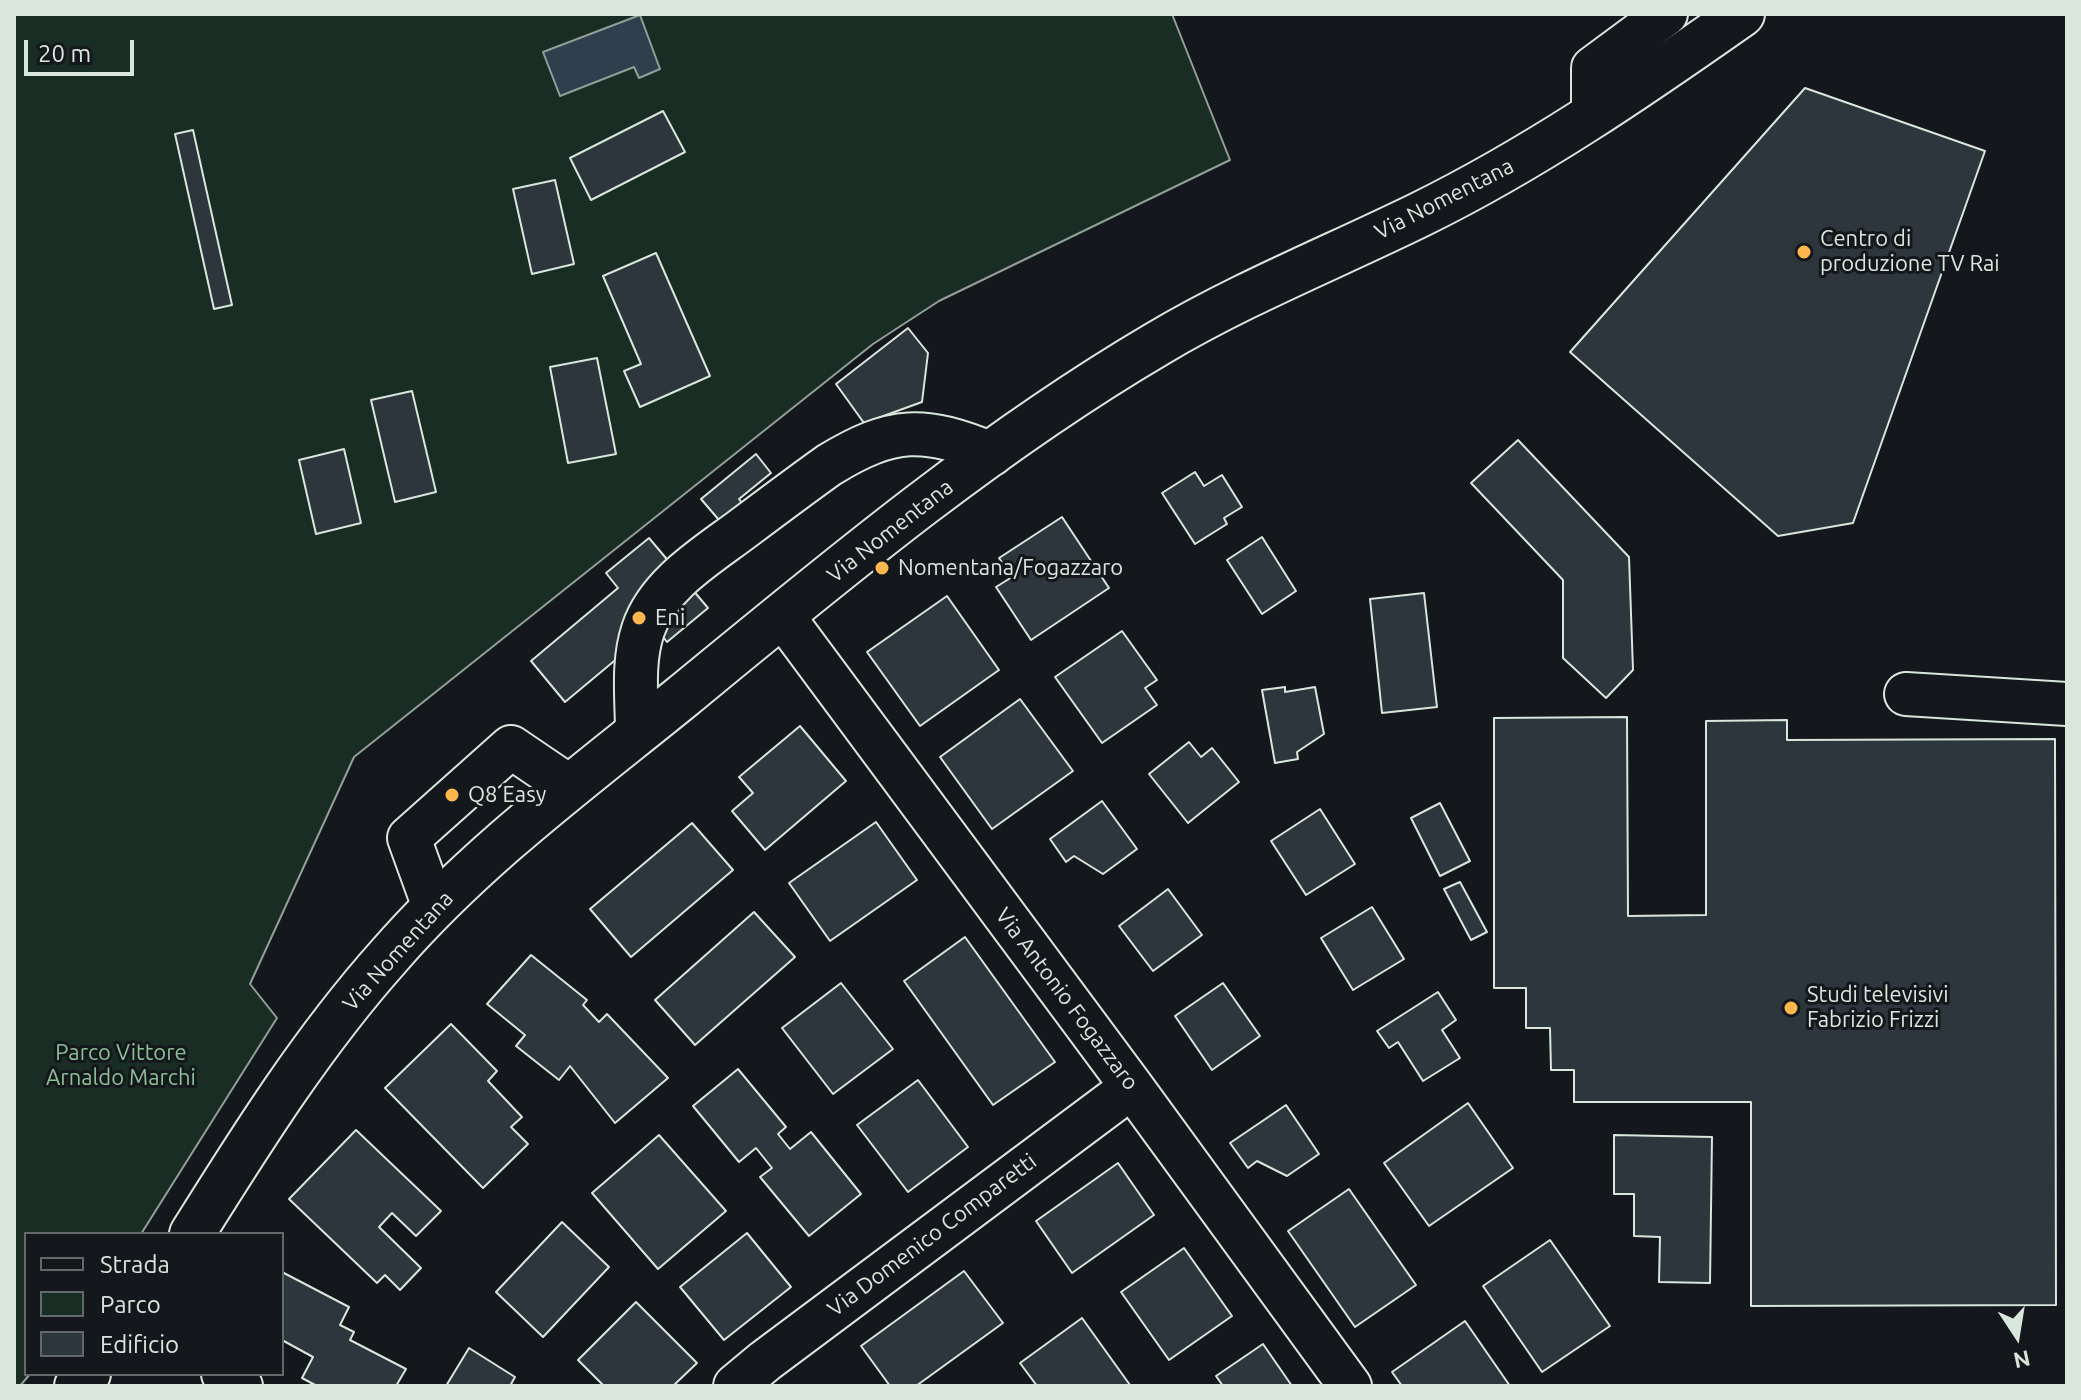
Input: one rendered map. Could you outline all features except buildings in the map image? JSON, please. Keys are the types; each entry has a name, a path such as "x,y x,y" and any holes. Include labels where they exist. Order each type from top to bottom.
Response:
{"main road":[{"name":"Via Nomentana","path":"193,1232 260,1125 298,1071 375,972 434,907 570,787 899,522 992,454 1164,339 1285,277 1429,210 1509,167 1593,116 1742,14"}],"street":[{"path":"1593,116 1593,68 1666,14"},
{"path":"637,733 635,666 643,630 651,611 667,591 700,561 829,465 848,453 883,439 920,433 939,435 992,454"},
{"name":"Via Antonio Fogazzaro","path":"782,615 1350,1386"},
{"path":"1906,694 2067,704"},
{"path":"434,907 409,838 511,747 570,787"},
{"name":"Via Domenico Comparetti","path":"735,1386 974,1202 1132,1087"}],"green space":[{"name":"Parco Vittore Arnaldo Marchi","path":"14,14 1172,14 1230,160 939,301 873,344 354,757 250,984 277,1018 142,1232 24,1232 24,1376 28,1376 20,1386 14,1386"}],"water":[{"path":"640,15 660,69 639,78 634,67 560,96 543,52"}],"place":[{"name":"Centro di produzione TV Rai","path":"1804,252"},
{"name":"Nomentana/Fogazzaro","path":"882,568"},
{"name":"Eni","path":"639,618"},
{"name":"Q8 Easy","path":"452,795"},
{"name":"Studi televisivi Fabrizio Frizzi","path":"1791,1008"}]}
